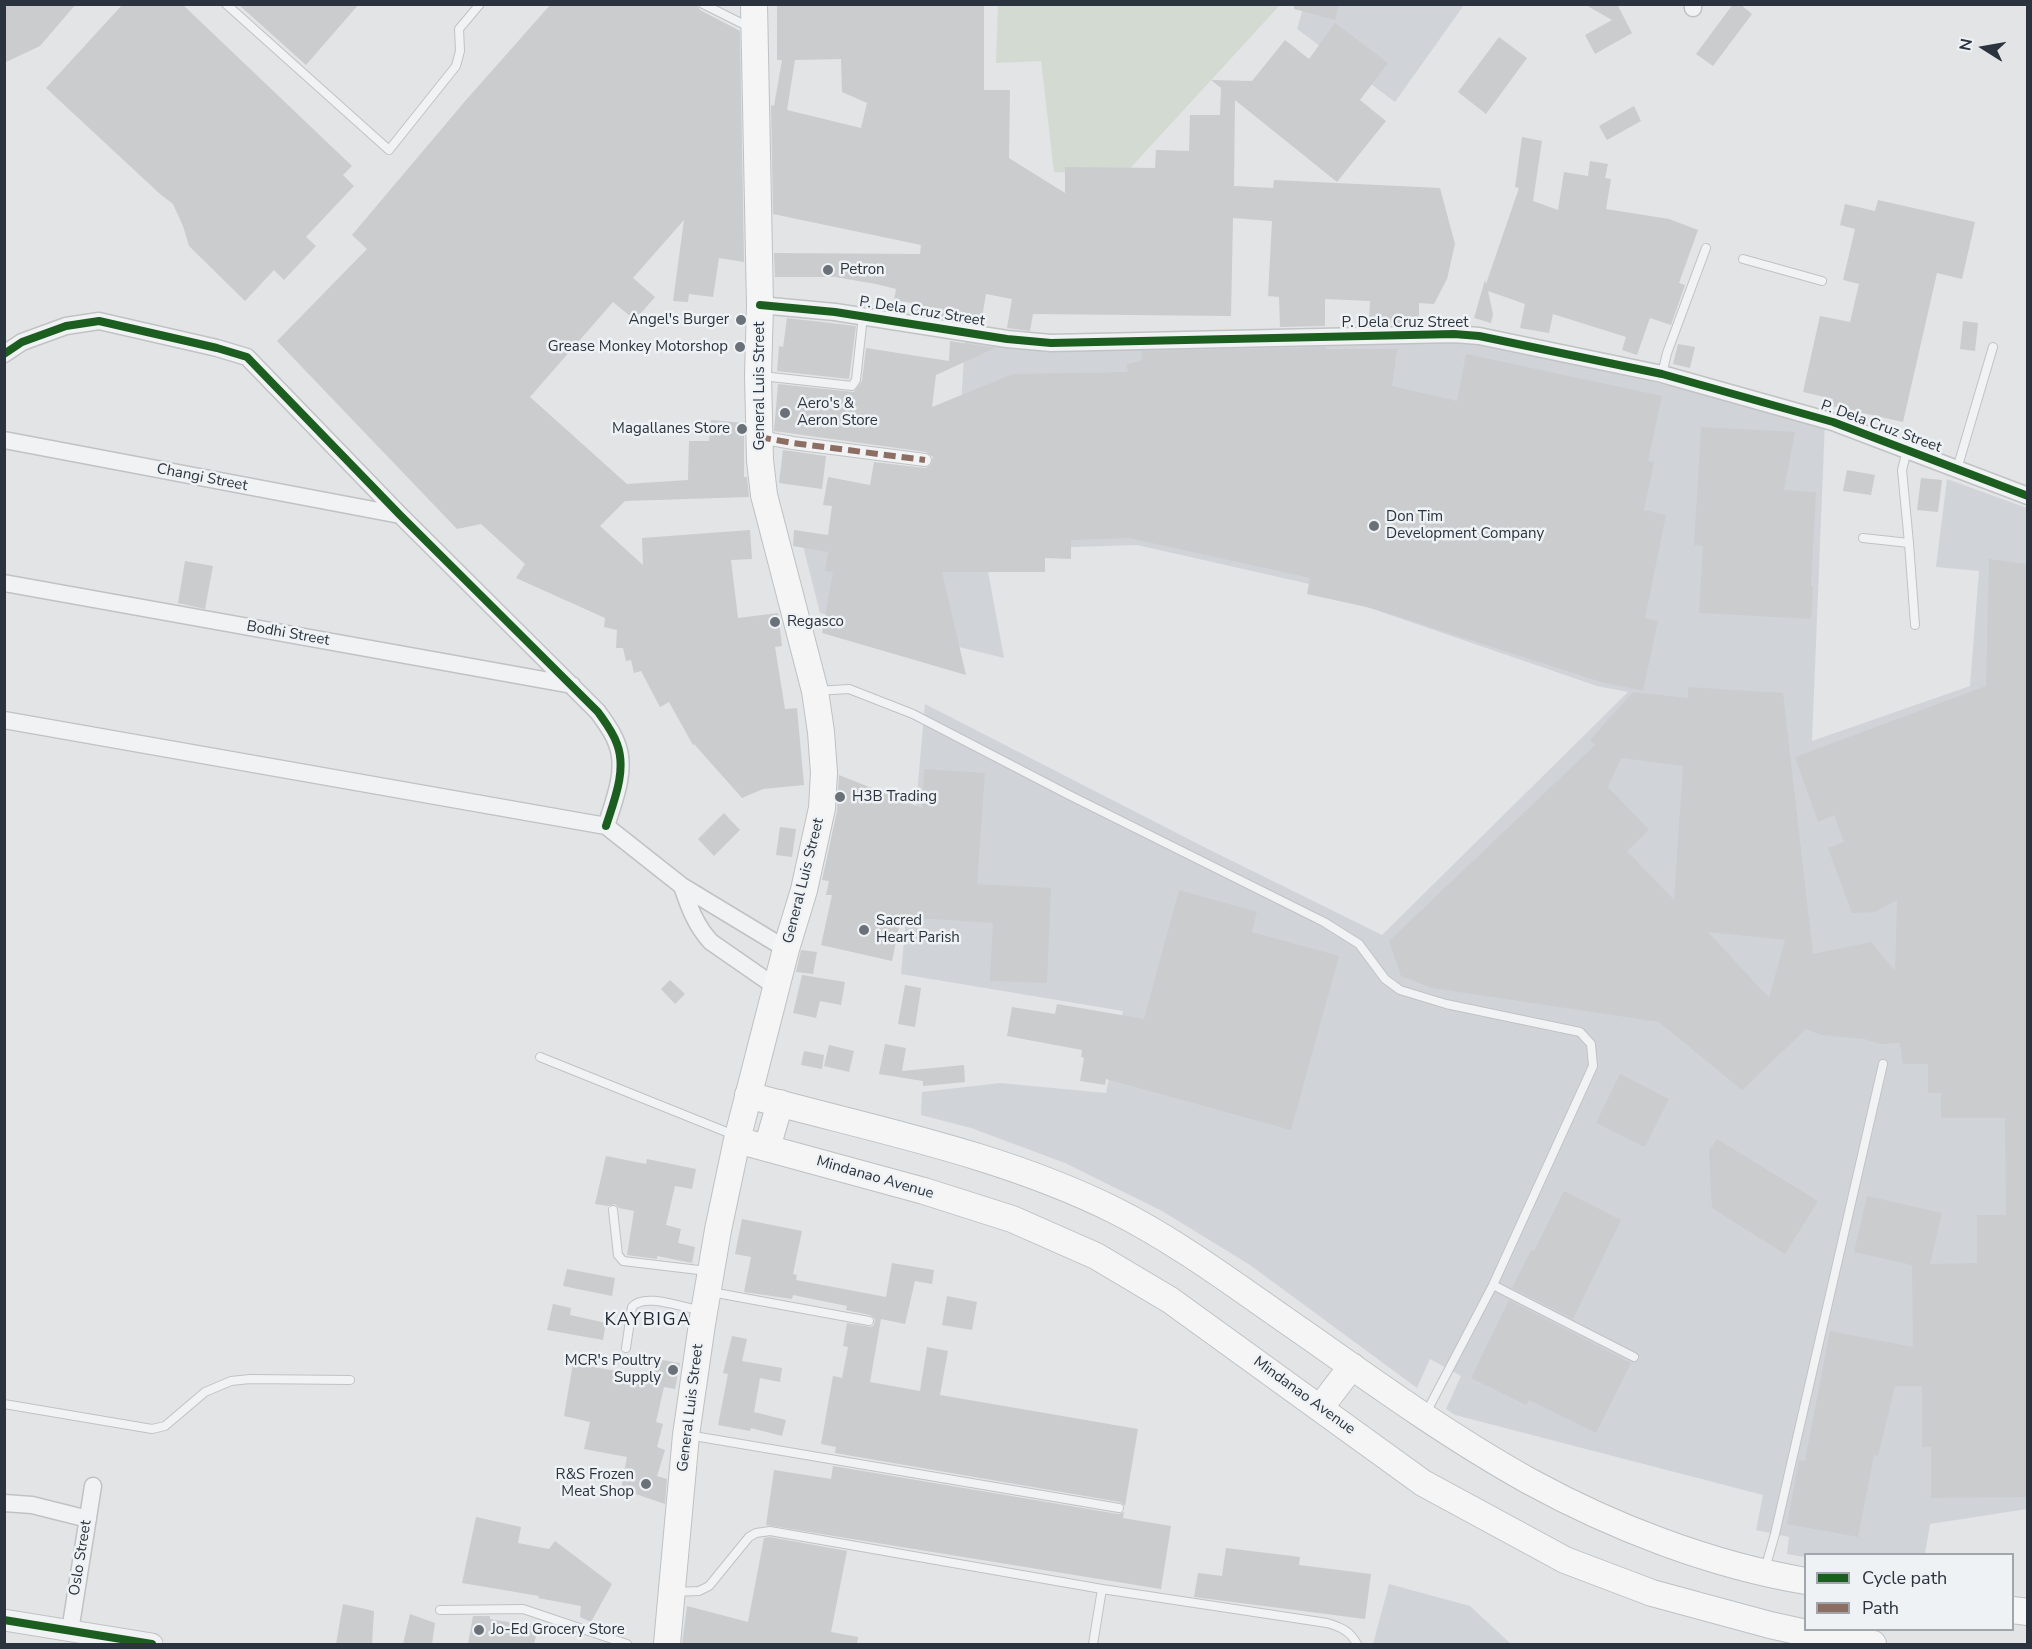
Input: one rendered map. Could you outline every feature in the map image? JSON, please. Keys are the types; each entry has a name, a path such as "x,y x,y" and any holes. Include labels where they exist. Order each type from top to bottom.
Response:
{"main road":[{"name":"General Luis Street","path":"667,1644 686,1435 708,1291 737,1138 786,949 804,890 822,808 824,773 815,691 764,495 759,437 760,305 754,4"},
{"path":"748,1095 1029,1172 1114,1210 1186,1251 1424,1416 1529,1481 1599,1516 1651,1537 1764,1573 1804,1581"},
{"path":"767,1148 780,1104"},
{"name":"Mindanao Avenue","path":"737,1138 924,1191 1001,1216 1096,1256 1170,1300 1422,1483 1565,1560 1652,1593 1770,1626 1833,1639 1873,1644"},
{"path":"1320,1408 1352,1366"}],"street":[{"name":"P. Dela Cruz Street","path":"760,305 835,312 1007,339 1051,343 1479,336 1662,374 1833,422 2028,496"},
{"path":"4,354 22,342 66,326 99,321 247,357 400,515 598,712 618,744 621,762 619,783 606,826"},
{"path":"759,437 925,460"},
{"name":"Changi Street","path":"4,440 400,515"},
{"name":"Bodhi Street","path":"4,582 572,685"},
{"path":"4,720 606,826 682,886 786,949"},
{"path":"682,886 697,926 703,934 776,987"},
{"name":"Oslo Street","path":"70,1631 93,1486"},
{"path":"4,1503 32,1505 88,1519"},
{"path":"4,1620 152,1644"}],"lane":[{"path":"226,4 389,150 456,66 460,51 459,29 480,4"},
{"path":"703,4 754,30"},
{"path":"1662,374 1667,353 1706,248"},
{"path":"1743,259 1822,281"},
{"path":"758,376 852,386 856,380 863,316"},
{"path":"1957,469 1993,347"},
{"path":"1907,450 1902,470 1915,624"},
{"path":"1863,538 1909,543"},
{"path":"815,691 849,689 913,714 1069,795 1324,922 1359,945 1385,979 1400,990 1446,1004 1580,1032 1591,1044 1593,1065 1493,1285 1424,1416"},
{"path":"540,1057 737,1138"},
{"path":"1764,1573 1775,1534 1883,1064"},
{"path":"613,1210 618,1255 623,1261 708,1291 869,1321"},
{"path":"1493,1285 1634,1357"},
{"path":"626,1348 632,1307 636,1302 708,1291"},
{"path":"4,1404 152,1429 165,1426 205,1392 231,1381 250,1379 350,1380"},
{"path":"686,1435 1119,1508"},
{"path":"671,1591 699,1591 709,1586 749,1537 763,1531 1102,1589 1327,1623 1342,1628 1352,1635 1357,1644"},
{"path":"1093,1644 1102,1589"},
{"path":"440,1610 523,1609 627,1644"}],"shaded area":[{"path":"998,5 1280,5 1124,175 1054,172 1041,61 996,63"},
{"path":"1304,5 1464,5 1395,102 1297,29"},
{"path":"1473,341 1825,421 1812,741 1970,686 1979,571 1936,567 1947,479 2027,508 2027,1509 1930,1524 1925,1553 1804,1553 1804,1557 1787,1554 1789,1537 1756,1530 1763,1495 1455,1415 1446,1409 1461,1376 1430,1359 1417,1388 1250,1265 1162,1211 1065,1163 971,1128 921,1115 922,1092 1000,1083 1106,1093 1123,1011 901,974 925,704 1382,935 1628,692 1597,686 1367,607 1367,597 1137,545 984,550 1004,658 820,613 801,538 834,540 955,497 965,342"},
{"path":"1389,1584 1470,1606 1511,1644 1373,1644"}],"building":[{"path":"4,4 76,4 40,46 4,63"},
{"path":"123,4 182,4 352,166 343,175 354,186 306,237 316,246 284,280 274,270 245,301 189,246 173,204 46,88"},
{"path":"238,4 359,4 306,65"},
{"path":"551,4 697,4 700,10 740,31 744,262 719,258 713,297 689,294 688,302 673,301 684,220 633,278 655,297 635,320 613,302 530,397 627,484 688,480 689,441 709,441 711,420 744,423 744,477 747,477 749,497 625,501 600,526 643,565 642,538 750,530 752,559 731,560 738,618 778,613 782,646 775,647 785,709 797,708 804,785 763,789 742,798 693,745 669,702 660,707 641,671 634,673 631,660 626,661 623,648 616,648 617,630 604,627 605,618 516,578 525,564 481,524 457,529 277,341 367,249 352,235"},
{"path":"777,4 984,4 984,90 1010,90 1009,158 1065,193 1065,167 1155,168 1156,150 1189,151 1190,115 1220,115 1221,88 1211,80 1252,81 1285,40 1309,59 1335,23 1388,63 1360,100 1386,121 1337,182 1235,100 1234,186 1273,188 1274,180 1440,188 1455,244 1447,279 1434,304 1419,303 1419,323 1369,323 1370,301 1325,299 1325,326 1280,327 1279,297 1268,296 1272,221 1233,218 1231,316 1033,314 1030,331 1007,328 1012,299 986,294 981,324 916,314 918,304 894,300 896,289 876,284 835,277 775,277 774,253 920,254 921,245 773,214 771,105 774,106 782,60 777,60","holes":["841,59 842,92 867,103 861,128 787,110 795,60"]},
{"path":"1294,4 1339,4 1335,20 1294,9"},
{"path":"1584,4 1617,4 1632,33 1595,54 1585,35 1612,20"},
{"path":"1733,4 1740,4 1752,14 1713,66 1696,54"},
{"path":"1499,37 1527,58 1486,114 1458,92"},
{"path":"1634,106 1641,121 1607,140 1599,126"},
{"path":"1522,137 1542,141 1533,201 1558,210 1564,172 1588,176 1590,161 1608,164 1605,178 1611,179 1606,209 1669,219 1698,230 1679,283 1685,285 1671,325 1650,318 1637,355 1622,350 1626,337 1553,314 1549,333 1520,328 1525,304 1488,291 1493,314 1491,323 1474,318 1485,280 1486,284 1519,188 1515,187"},
{"path":"1878,200 1975,222 1962,279 1937,273 1903,422 1831,406 1833,399 1803,392 1820,316 1850,322 1859,284 1843,280 1855,229 1840,225 1845,204 1875,211"},
{"path":"787,318 856,326 849,379 777,371 779,346 783,347"},
{"path":"1963,321 1978,323 1975,351 1960,349"},
{"name":"Don Tim Development Company","path":"950,341 995,348 936,375 932,407 1013,374 1128,372 1126,364 1141,361 1142,351 1326,347 1326,349 1397,349 1392,386 1457,401 1466,354 1662,396 1648,461 1654,462 1644,510 1666,515 1645,618 1658,621 1643,691 1601,682 1371,608 1307,594 1310,578 1129,538 1071,540 1071,559 1045,558 1045,572 942,572 966,675 822,633 833,572 825,571 828,552 793,546 794,530 828,535 832,506 823,505 828,477 870,485 874,462 925,468 931,465 933,457 926,452 774,431 778,384 854,392 862,381 866,348 949,361"},
{"path":"1678,344 1695,347 1690,368 1673,364"},
{"path":"1701,427 1795,432 1784,490 1816,492 1811,619 1699,613 1703,546 1694,545"},
{"path":"783,450 826,456 822,489 779,483"},
{"path":"1847,470 1875,475 1871,495 1843,491"},
{"path":"1921,478 1942,480 1938,512 1917,510"},
{"path":"1989,559 2028,564 2028,1497 1931,1498 1931,1447 1922,1447 1922,1386 1895,1386 1878,1456 1874,1455 1858,1537 1787,1524 1799,1460 1805,1461 1830,1331 1913,1347 1912,1265 1854,1252 1867,1196 1942,1213 1930,1264 1977,1263 1977,1215 2006,1215 2005,1118 1941,1118 1941,1093 1928,1093 1928,1064 1903,1064 1900,1043 1881,1044 1864,1039 1821,1035 1806,1029 1742,1090 1659,1022 1432,988 1401,976 1389,941 1595,745 1590,740 1633,692 1688,698 1688,687 1783,693 1813,954 1871,942 1895,971 1897,900 1875,912 1852,913 1828,848 1844,842 1834,815 1818,822 1795,757 1986,686","holes":["1621,758 1683,766 1674,900 1627,851 1649,830 1608,787","1708,932 1785,940 1769,998"]},
{"path":"185,561 213,566 205,609 178,603"},
{"path":"924,769 985,773 977,884 1051,888 1047,983 990,981 993,923 901,917 892,961 821,945 832,895 826,895 829,881 822,880 837,811 839,775 922,808"},
{"path":"724,813 740,830 714,856 698,839"},
{"path":"780,827 796,829 792,857 776,855"},
{"path":"1179,890 1257,912 1252,932 1339,956 1291,1130 1106,1079 1105,1085 1080,1081 1084,1058 1081,1057 1082,1050 1007,1036 1012,1007 1055,1014 1057,1004 1144,1019"},
{"path":"801,950 817,952 813,974 796,972"},
{"path":"802,975 845,982 841,1005 820,1001 816,1018 793,1013"},
{"path":"670,980 685,994 675,1004 661,989"},
{"path":"905,985 921,988 915,1027 898,1024"},
{"path":"885,1044 906,1048 902,1071 964,1065 965,1082 923,1086 923,1081 879,1074"},
{"path":"829,1045 854,1051 849,1072 824,1066"},
{"path":"804,1051 824,1055 822,1069 801,1065"},
{"path":"1620,1074 1669,1099 1645,1147 1596,1123"},
{"path":"1717,1139 1818,1201 1785,1254 1712,1208 1709,1151"},
{"path":"606,1156 646,1164 647,1159 696,1169 692,1189 675,1186 666,1225 681,1229 678,1243 695,1247 692,1263 657,1256 657,1259 627,1255 634,1211 619,1208 615,1204 608,1206 595,1204"},
{"path":"1564,1191 1621,1220 1573,1319 1512,1288 1531,1250 1534,1251"},
{"path":"742,1219 802,1231 793,1274 797,1275 796,1280 886,1297 892,1263 934,1270 932,1284 915,1281 905,1324 881,1319 870,1382 920,1391 927,1347 948,1351 940,1395 1138,1429 1125,1506 1120,1502 835,1453 836,1447 821,1444 833,1376 842,1378 848,1347 843,1346 847,1323 871,1327 875,1319 870,1315 846,1310 847,1306 793,1295 792,1299 744,1292 751,1257 735,1254"},
{"path":"567,1269 615,1278 612,1296 563,1286"},
{"path":"947,1296 977,1302 972,1330 942,1325"},
{"path":"1509,1300 1631,1363 1596,1433 1529,1400 1526,1405 1471,1378"},
{"path":"553,1304 571,1308 570,1315 606,1323 603,1340 547,1330"},
{"path":"732,1336 747,1339 742,1361 782,1368 780,1382 760,1378 754,1412 786,1420 782,1436 751,1428 750,1431 718,1425 728,1374 723,1373"},
{"path":"657,1359 680,1363 675,1389 664,1387 656,1422 663,1424 657,1447 665,1450 657,1476 667,1479 665,1504 621,1489 627,1457 584,1449 590,1422 564,1416 573,1363 653,1378"},
{"path":"833,1466 1118,1514 1124,1512 1123,1518 1171,1526 1161,1589 766,1525 774,1470 831,1479"},
{"path":"476,1517 521,1527 518,1543 549,1549 555,1541 612,1584 591,1622 580,1617 581,1606 538,1598 539,1596 462,1583"},
{"path":"770,1537 847,1551 831,1632 858,1637 857,1644 682,1644 687,1606 748,1622 764,1538"},
{"path":"1226,1548 1300,1557 1299,1565 1371,1574 1365,1619 1194,1597 1198,1573 1222,1576"},
{"path":"343,1604 374,1611 372,1644 336,1644"},
{"path":"410,1614 435,1623 432,1644 403,1644"},
{"path":"473,1616 490,1616 490,1619 538,1627 534,1644 468,1644"}],"marked path":[{"path":"759,437 925,460"}],"cycle path":[{"path":"760,305 835,312 1007,339 1051,343 1454,334 1479,336 1662,374 1833,422 2028,496"},
{"path":"4,354 22,342 66,326 99,321 247,357 400,515 598,712 615,740 621,764 616,796 606,826"},
{"path":"4,1620 152,1644"}],"place":[{"name":"Petron","path":"828,270"},
{"name":"Angel's Burger","path":"741,320"},
{"name":"Grease Monkey Motorshop","path":"740,347"},
{"name":"Aero's & Aeron Store","path":"785,413"},
{"name":"Magallanes Store","path":"742,429"},
{"name":"Don Tim Development Company","path":"1374,526"},
{"name":"Regasco","path":"775,622"},
{"name":"H3B Trading","path":"840,797"},
{"name":"Sacred Heart Parish","path":"864,930"},
{"name":"MCR's Poultry Supply","path":"673,1370"},
{"name":"R&S Frozen Meat Shop","path":"646,1484"},
{"name":"Jo-Ed Grocery Store","path":"479,1630"}],"district":[{"name":"KAYBIGA","path":"648,1321"}]}
